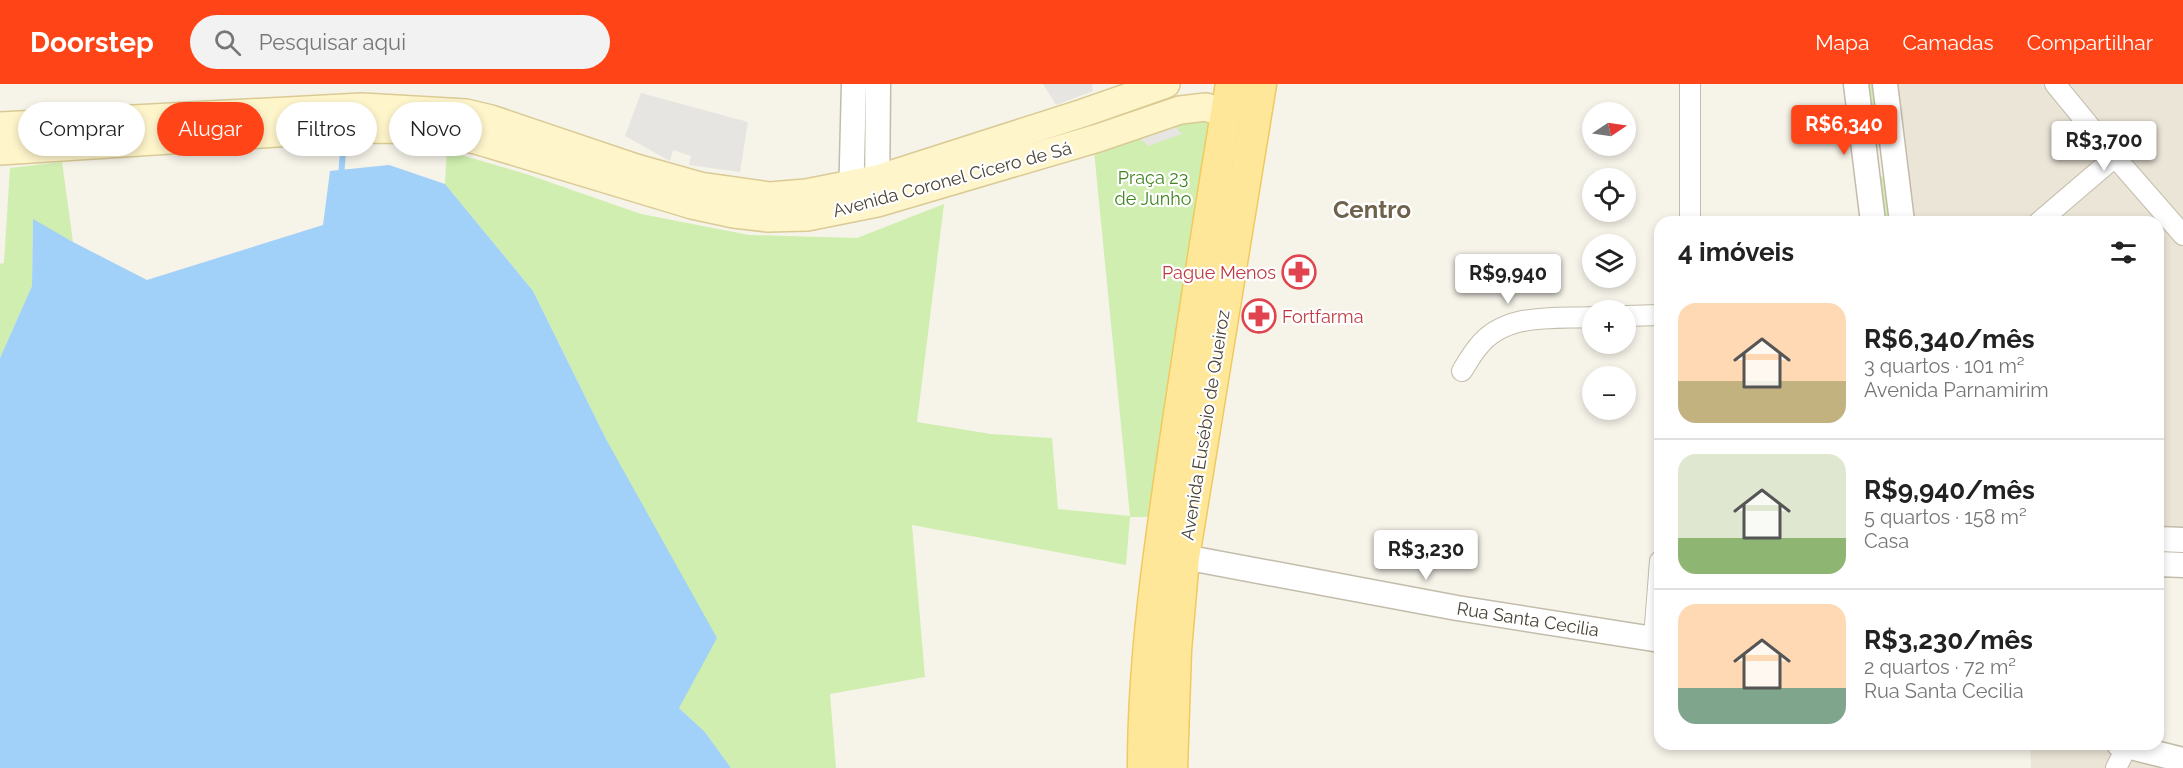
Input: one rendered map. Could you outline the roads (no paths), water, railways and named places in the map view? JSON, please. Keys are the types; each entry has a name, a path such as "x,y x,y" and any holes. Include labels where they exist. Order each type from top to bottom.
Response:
{"main road":[{"name":"Avenida Coronel Cícero de Sá","path":"1,142 324,130 386,129 438,132 476,140 649,194 734,214 768,218 807,217 1166,84"},
{"name":"Avenida Eusébio de Queiroz","path":"1143,768 1143,716 1149,629 1159,544 1231,84"},
{"name":"Avenida Eusébio de Queiroz","path":"1172,768 1176,650 1184,557 1261,84"},
{"name":"Avenida Coronel Cícero de Sá","path":"864,194 1098,138 1180,110 1206,108 1226,114"}],"street":[{"path":"854,84 864,194"},
{"path":"864,194 878,84"},
{"path":"1690,84 1690,216"},
{"path":"1856,84 1872,216"},
{"path":"1885,84 1901,216"},
{"path":"2055,84 2183,235"},
{"path":"1864,150 1893,146"},
{"path":"2046,216 2115,157"},
{"path":"1636,316 1654,315"},
{"path":"1462,371 1479,345 1501,328 1523,320 1582,318"},
{"path":"2164,539 2183,540"},
{"name":"Rua Santa Cecilia","path":"1184,557 1457,608 1654,639"},
{"path":"2164,564 2183,565"},
{"path":"2116,768 2121,750"},
{"path":"2143,750 2183,760"}],"water":[{"path":"389,165 445,184 533,291 607,441 717,638 679,708 705,732 731,768 0,768 0,358 32,286 33,219 147,280 323,225 330,171"}],"waterway":[{"path":"341,176 343,156"}],"place":[{"name":"Pague Menos","path":"1299,272"},
{"name":"Fortfarma","path":"1259,316"}],"district":[{"name":"Centro","path":"1372,209"}],"park label":[{"name":"Praça 23 de Junho","path":"1153,187"}]}
